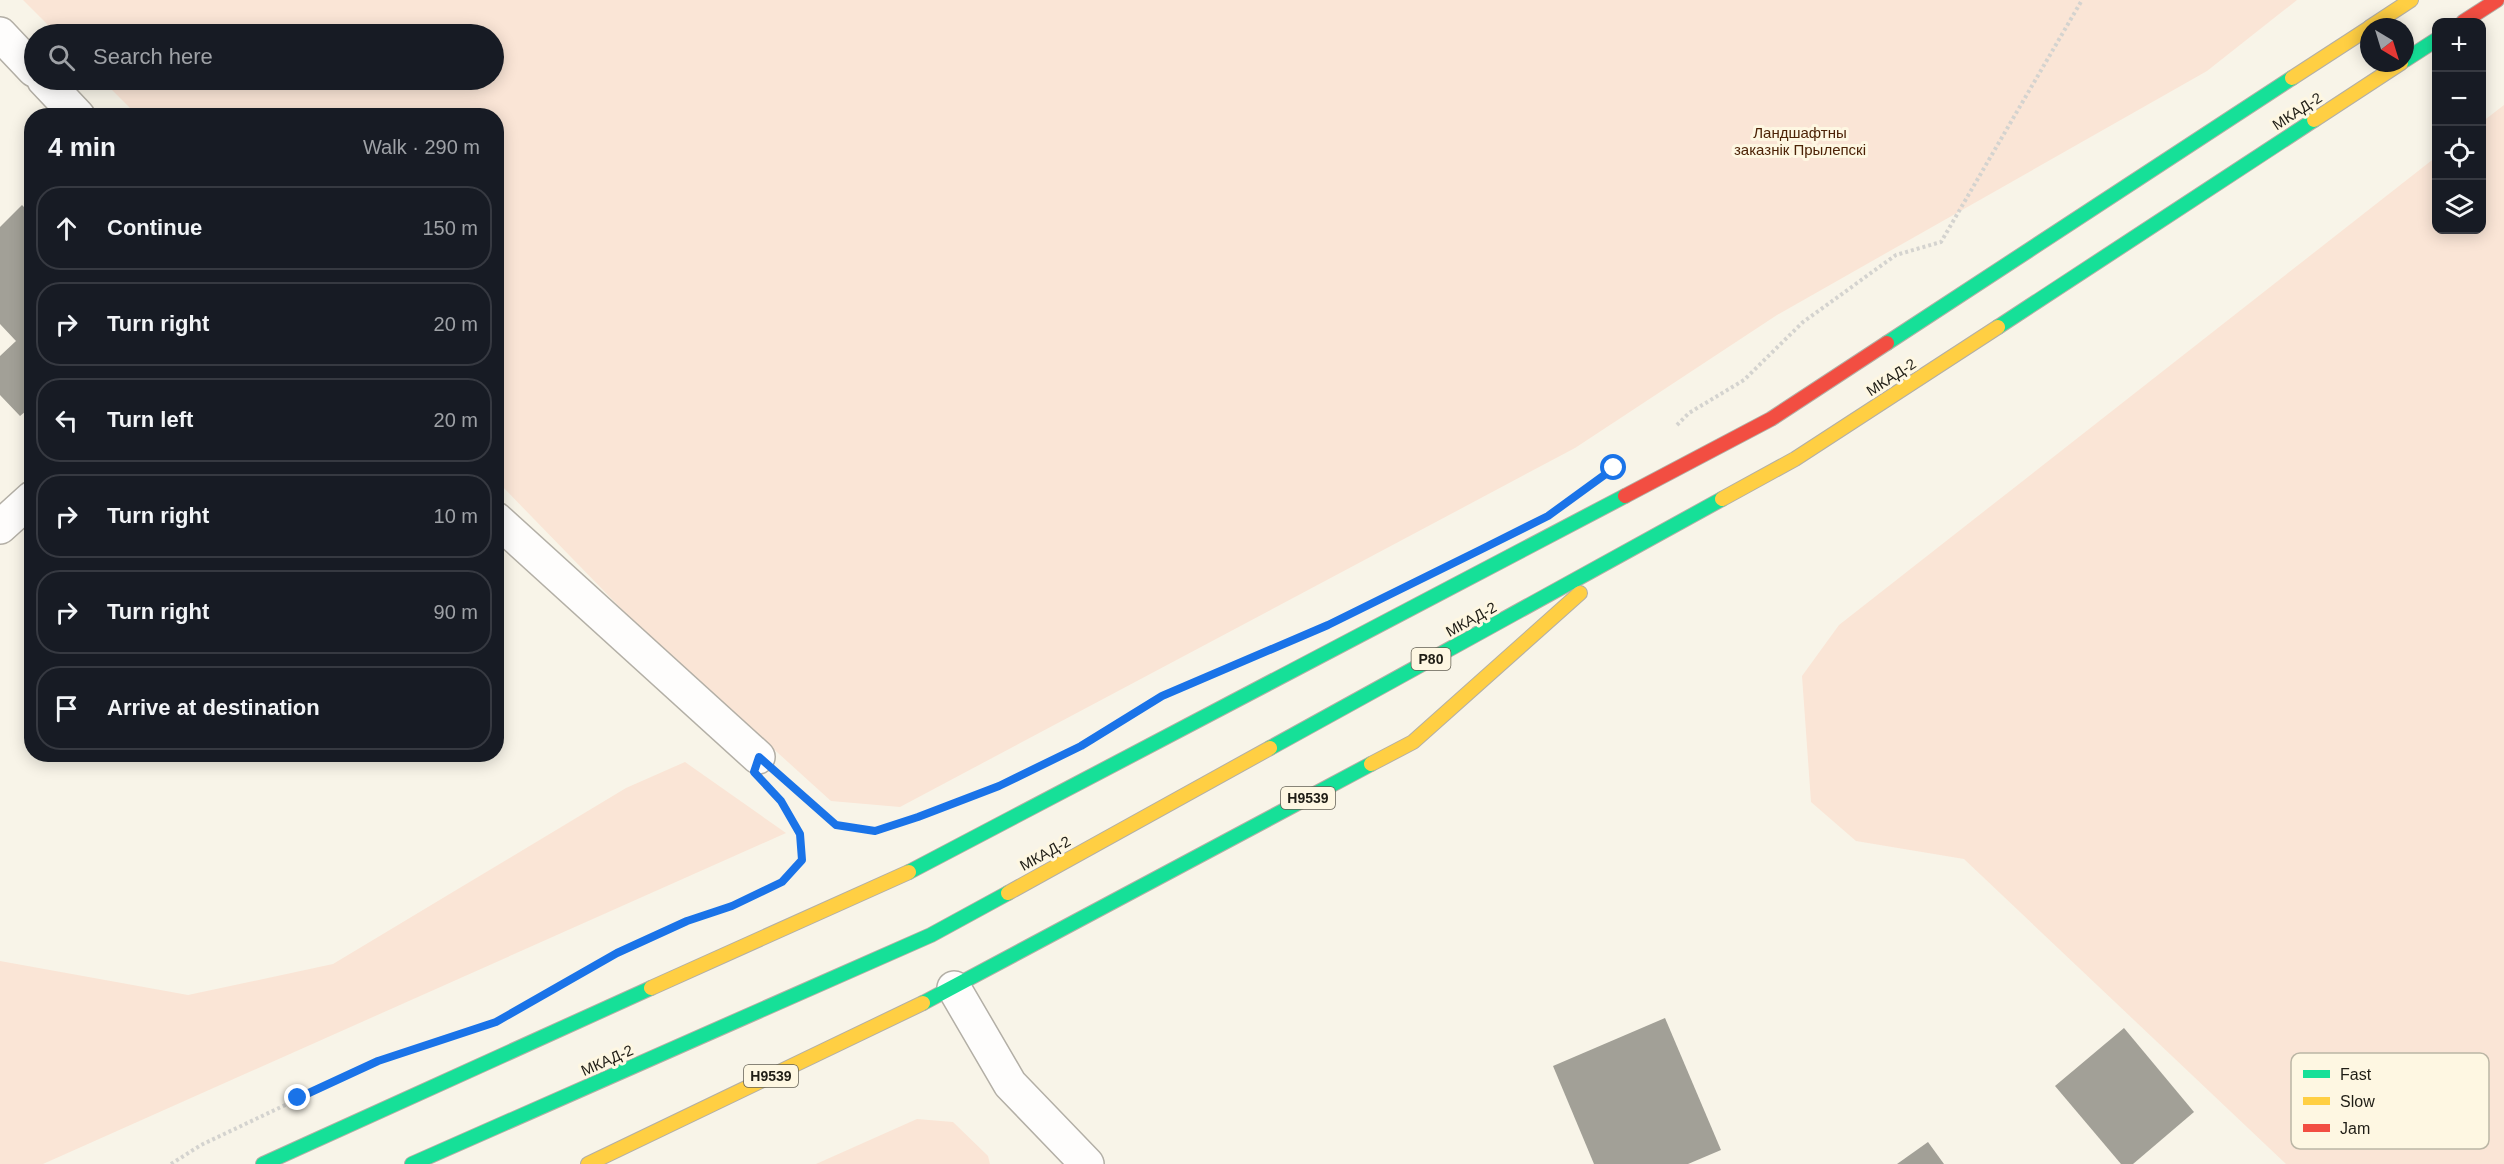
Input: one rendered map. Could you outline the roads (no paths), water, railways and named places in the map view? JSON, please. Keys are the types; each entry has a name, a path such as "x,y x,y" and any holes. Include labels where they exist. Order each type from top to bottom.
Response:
{"highway":[{"path":"2384,18 2411,0"},
{"path":"2469,18 2497,0"},
{"path":"263,1164 918,868 1771,419 2360,34"},
{"path":"2414,54 2432,43"},
{"name":"МКАД-2","path":"412,1164 931,935 1624,554 1795,459 2387,72"},
{"name":"Н9539","path":"588,1164 954,988 1413,742 1624,554"}],"street":[{"path":"0,34 24,59"},
{"path":"53,90 70,108"},
{"path":"0,526 24,505"},
{"path":"504,526 759,757"},
{"path":"954,988 1010,1084 1087,1164"}],"park label":[{"name":"Ландшафтны заказнік Прылепскі","path":"1800,140"}]}
